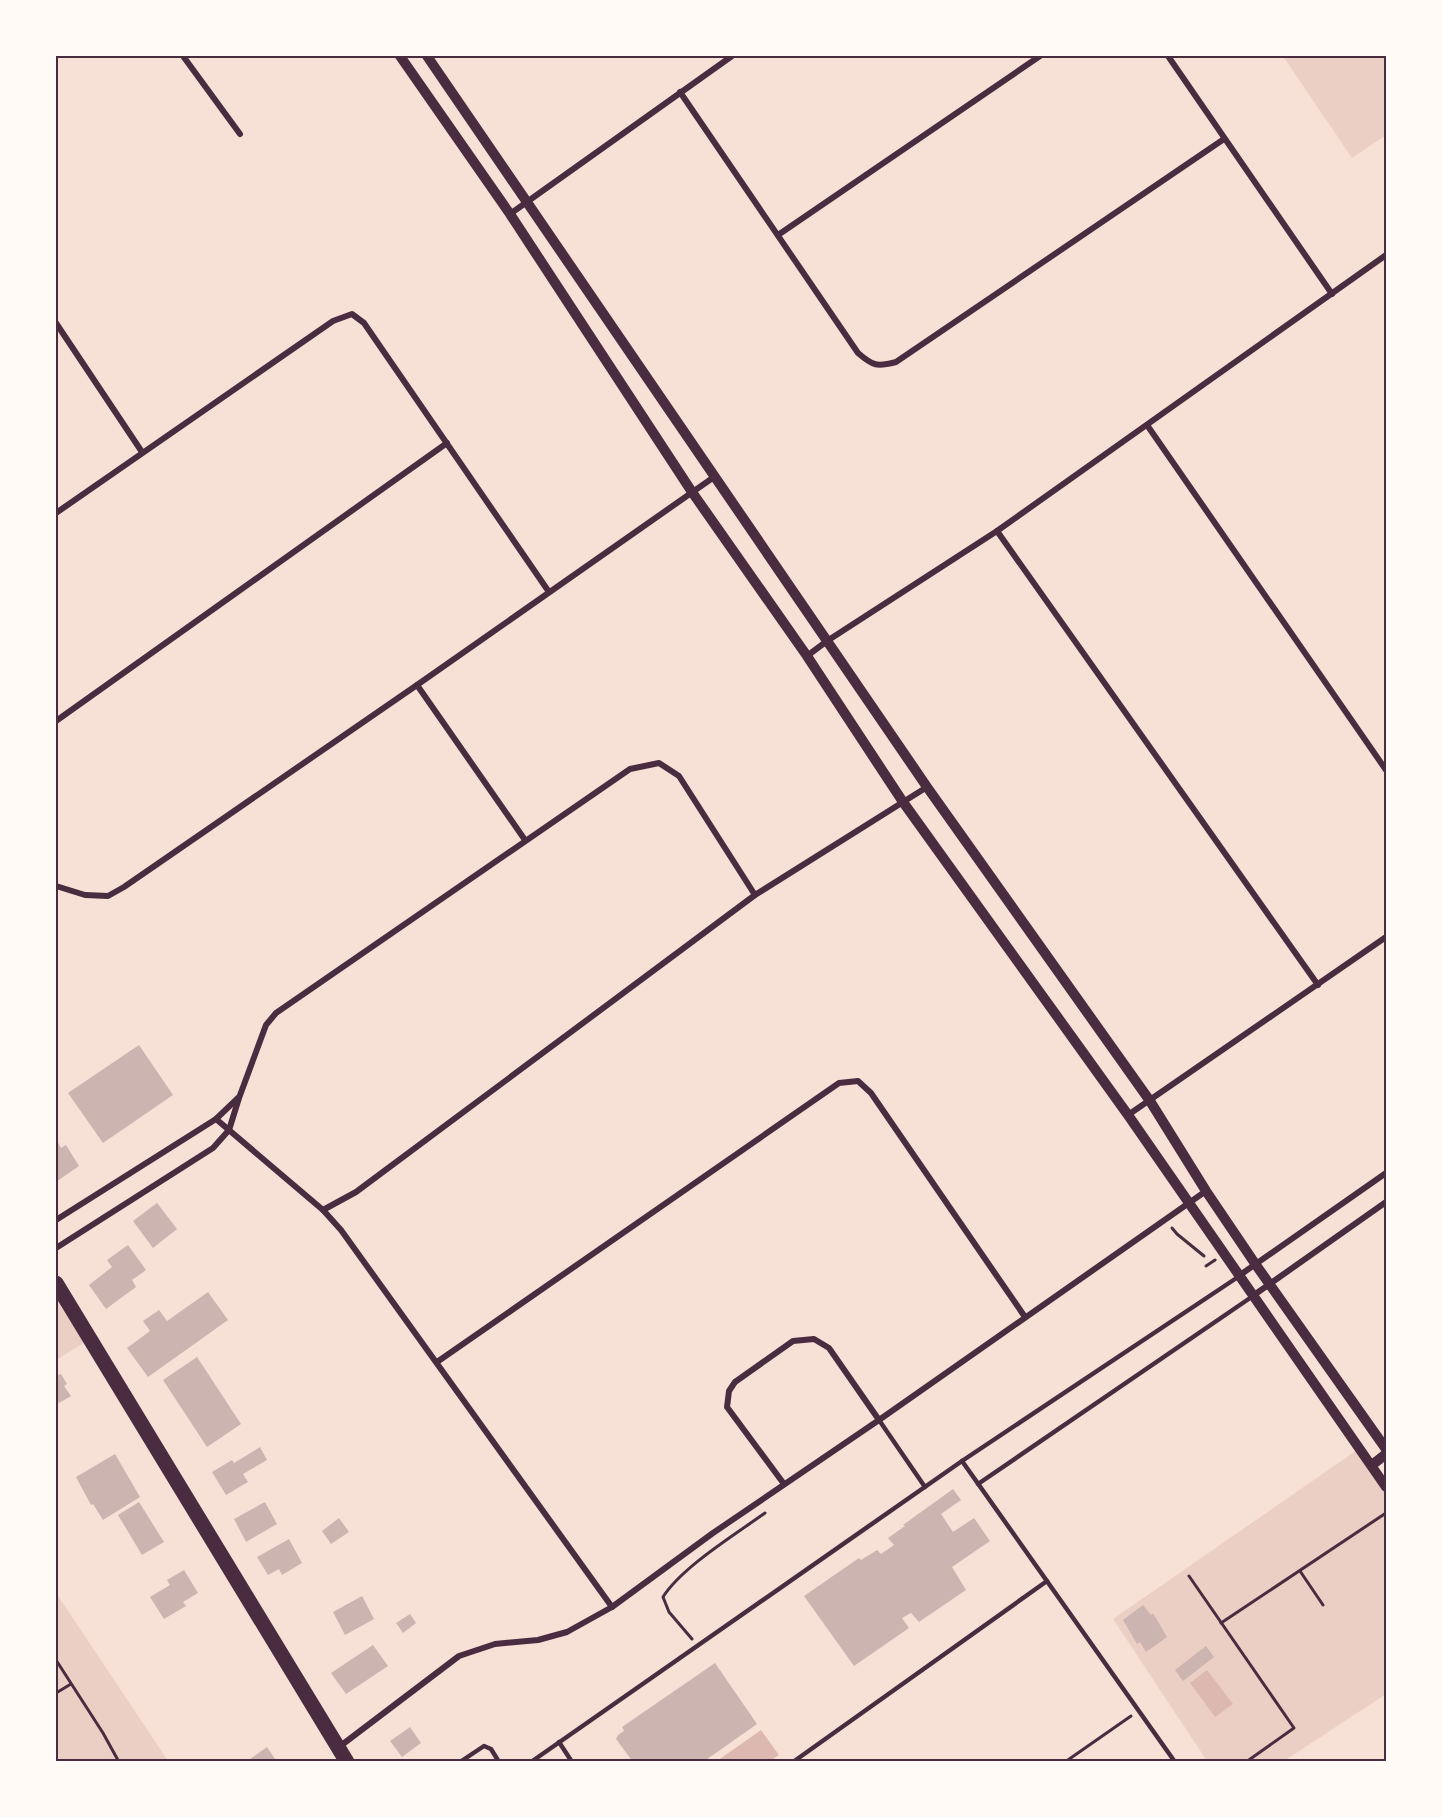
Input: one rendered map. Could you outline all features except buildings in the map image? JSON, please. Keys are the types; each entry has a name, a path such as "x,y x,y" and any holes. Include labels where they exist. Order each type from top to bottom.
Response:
{"main road":[{"path":"56,1283 347,1761"}],"street":[{"path":"183,56 240,134"},
{"path":"400,56 510,214 692,492 807,656 903,802 1128,1115 1386,1487"},
{"path":"427,56 927,787 1150,1101 1206,1191 1256,1265 1386,1449"},
{"path":"510,214 732,56"},
{"path":"778,235 1040,56"},
{"path":"1168,56 1332,294"},
{"path":"680,92 858,353 870,363 882,366 896,362 1224,139"},
{"path":"807,656 997,531 1386,255"},
{"path":"56,513 333,321 352,314 364,323 549,592"},
{"path":"56,323 142,452"},
{"path":"1147,425 1386,770"},
{"path":"56,721 447,443"},
{"path":"56,886 85,895 108,896 417,685 714,477"},
{"path":"997,531 1318,985"},
{"path":"417,685 525,840"},
{"path":"56,1248 213,1148 229,1130 266,1025 276,1013 630,769 659,763 679,776 755,895"},
{"path":"323,1210 356,1192 755,895 927,787"},
{"path":"1128,1115 1386,937"},
{"path":"436,1362 839,1083 858,1081 871,1093 1025,1317"},
{"path":"56,1220 216,1119 239,1098"},
{"path":"216,1119 323,1210 341,1230 612,1607"},
{"path":"1240,1275 1386,1173"},
{"path":"339,1747 459,1656 495,1644 538,1640 567,1632 612,1607 658,1572 1206,1191"},
{"path":"1254,1295 1386,1202"},
{"path":"784,1484 727,1407 729,1391 735,1382 793,1341 814,1339 829,1348 879,1420"},
{"path":"1372,1466 1386,1454"}],"lane":[{"path":"531,1761 962,1461 1240,1275"},
{"path":"978,1484 1254,1295"},
{"path":"879,1420 925,1487"},
{"path":"962,1461 1175,1761"},
{"path":"793,1761 1047,1581"},
{"path":"559,1742 572,1761"},
{"path":"460,1761 484,1746 491,1749 499,1761"}],"path":[{"path":"1172,1226 1177,1234 1204,1257"},
{"path":"698,1645 669,1612 663,1597 671,1585 717,1547 770,1509"},
{"path":"1221,1623 1386,1514"},
{"path":"1300,1571 1323,1605"},
{"path":"1188,1576 1294,1728 1246,1761"},
{"path":"56,1660 104,1732 119,1761"},
{"path":"56,1693 71,1684"},
{"path":"1065,1761 1140,1710"}],"shaded area":[{"path":"1283,56 1386,56 1386,135 1352,158"},
{"path":"56,1288 87,1341 56,1360"},
{"path":"1360,1448 1386,1486 1386,1694 1284,1761 1207,1761 1113,1619"},
{"path":"56,1593 168,1761 56,1761"},
{"path":"1207,1670 1233,1704 1215,1717 1190,1683"},
{"path":"761,1730 779,1755 770,1761 717,1761"}]}
